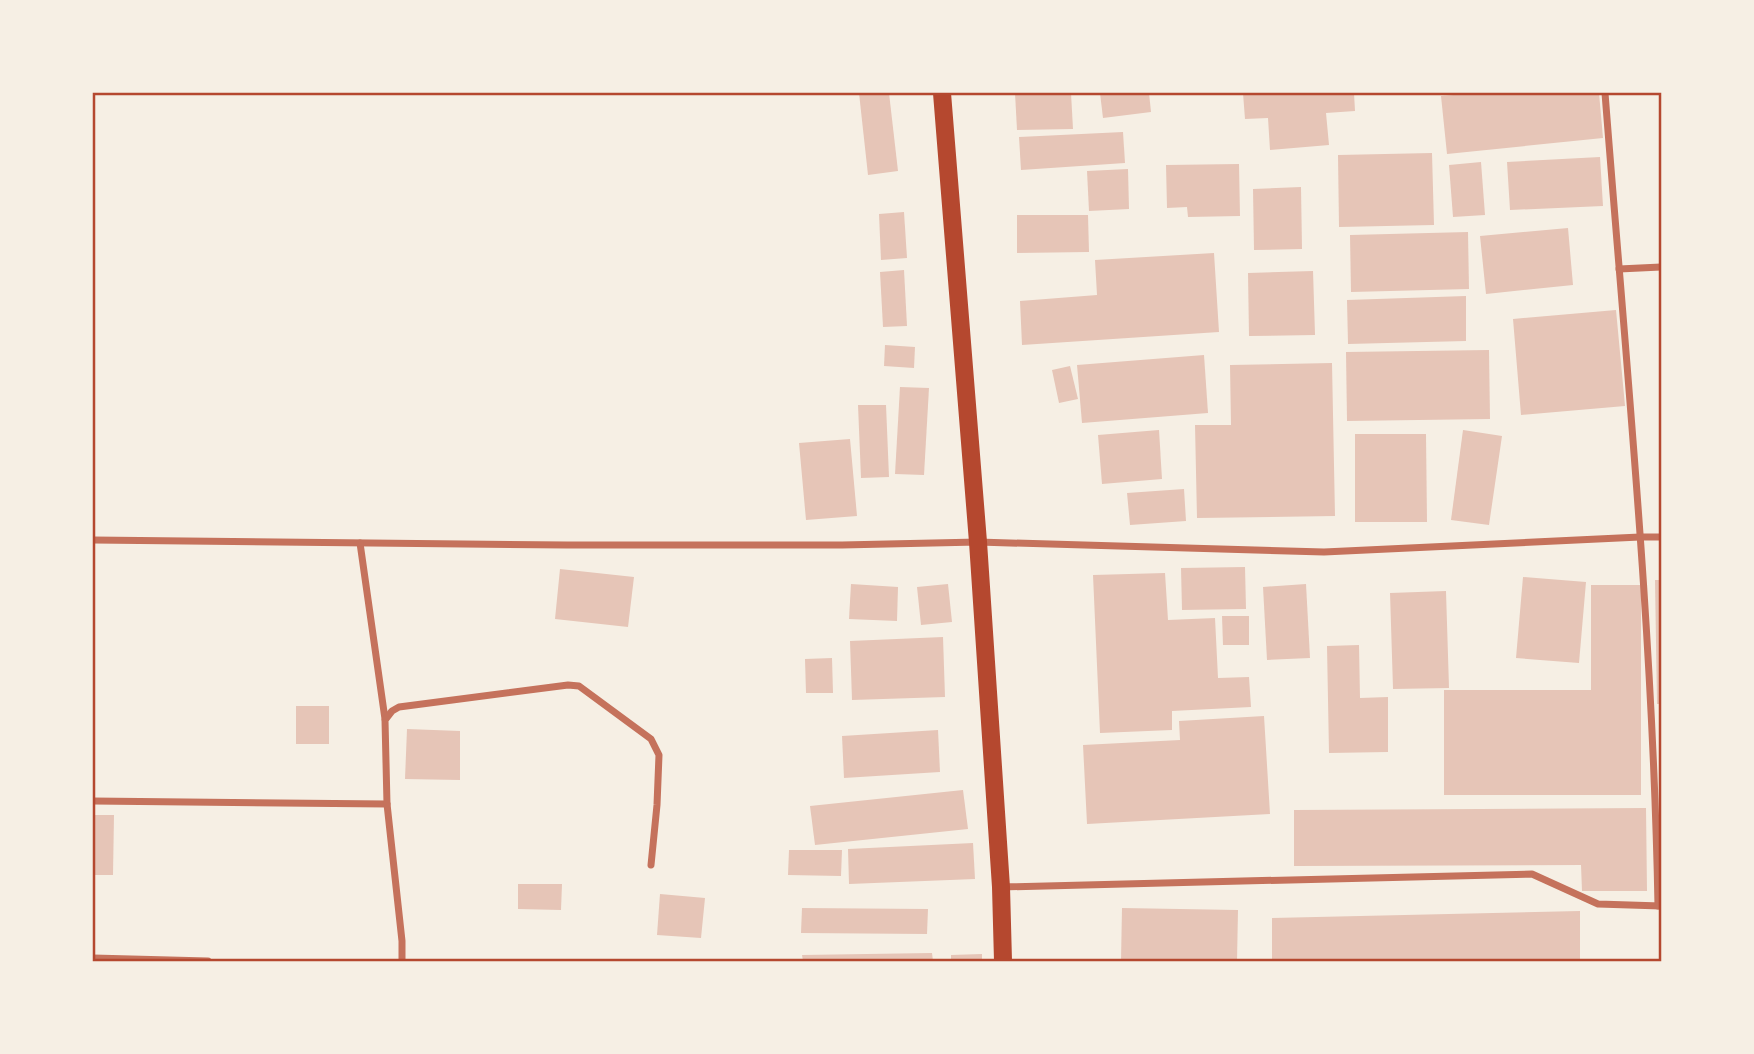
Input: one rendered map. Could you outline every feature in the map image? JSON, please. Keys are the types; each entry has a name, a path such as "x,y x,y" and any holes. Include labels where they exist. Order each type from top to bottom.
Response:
{"main road":[{"path":"942,93 978,542 1005,959"}],"street":[{"path":"1002,887 1532,874 1598,904 1659,906 1656,799 1640,537 1605,93"},
{"path":"1619,269 1661,267"},
{"path":"93,540 842,545 978,542 1324,552 1661,537"},
{"path":"360,543 385,720 387,804 402,961"},
{"path":"385,720 391,711 398,707 568,685 579,686 650,738 659,755 651,865"},
{"path":"93,801 387,804"},
{"path":"93,958 208,961"}],"building":[{"path":"859,93 889,93 898,171 868,175"},
{"path":"1015,93 1071,93 1073,129 1017,130"},
{"path":"1100,93 1149,93 1151,112 1103,118"},
{"path":"1243,93 1354,93 1355,111 1326,113 1329,145 1270,150 1268,118 1245,119"},
{"path":"1478,93 1599,93 1603,138 1447,154 1441,96"},
{"path":"1123,132 1125,163 1021,170 1019,137"},
{"path":"1432,153 1434,225 1339,227 1338,155"},
{"path":"1600,157 1603,206 1510,210 1507,162"},
{"path":"1481,162 1485,215 1453,217 1449,165"},
{"path":"1239,164 1240,216 1188,217 1187,207 1167,208 1166,165"},
{"path":"1128,169 1129,209 1089,211 1087,171"},
{"path":"1301,187 1302,249 1254,250 1253,189"},
{"path":"904,212 907,258 881,260 879,214"},
{"path":"1017,215 1088,215 1089,252 1017,253"},
{"path":"1568,228 1573,285 1486,294 1480,236"},
{"path":"1468,232 1469,289 1351,292 1350,235"},
{"path":"1214,253 1219,332 1022,345 1020,301 1097,295 1095,260"},
{"path":"904,270 907,326 883,327 880,272"},
{"path":"1313,271 1315,335 1249,336 1248,273"},
{"path":"1466,296 1466,341 1348,344 1347,300"},
{"path":"1616,310 1625,406 1521,415 1513,319"},
{"path":"885,345 915,347 914,368 884,366"},
{"path":"1489,350 1490,419 1347,421 1346,352"},
{"path":"1204,355 1208,413 1082,423 1077,365"},
{"path":"1332,363 1335,516 1197,518 1195,425 1231,425 1230,365"},
{"path":"1070,366 1078,399 1059,403 1052,370"},
{"path":"900,387 929,388 924,475 895,474"},
{"path":"858,405 886,405 889,477 861,478"},
{"path":"1159,430 1162,479 1102,484 1098,435"},
{"path":"1463,430 1502,436 1489,525 1451,520"},
{"path":"1355,434 1426,434 1427,522 1355,522"},
{"path":"850,439 857,516 806,520 799,443"},
{"path":"1184,489 1186,521 1130,525 1127,493"},
{"path":"1245,567 1246,609 1182,610 1181,568"},
{"path":"560,569 634,577 628,627 555,619"},
{"path":"1165,573 1168,620 1215,618 1218,678 1249,677 1251,707 1172,711 1172,730 1100,733 1093,575"},
{"path":"1523,577 1586,582 1579,663 1516,658"},
{"path":"1655,580 1661,580 1661,704 1657,704"},
{"path":"851,584 898,587 897,621 849,619"},
{"path":"948,584 952,622 921,625 917,587"},
{"path":"1306,584 1310,658 1267,660 1263,587"},
{"path":"1591,585 1641,585 1641,795 1444,795 1444,690 1591,690"},
{"path":"1446,591 1449,688 1393,689 1390,593"},
{"path":"1222,616 1249,616 1249,645 1223,645"},
{"path":"943,637 945,697 852,700 850,641"},
{"path":"1359,645 1360,698 1388,697 1388,752 1329,753 1327,646"},
{"path":"832,658 833,693 806,693 805,659"},
{"path":"296,706 329,706 329,744 296,744"},
{"path":"1264,716 1270,814 1087,824 1083,745 1180,740 1179,721"},
{"path":"407,729 460,731 460,780 405,779"},
{"path":"938,730 940,772 844,778 842,736"},
{"path":"963,790 968,829 815,845 810,806"},
{"path":"1646,808 1647,891 1582,891 1581,865 1294,866 1294,810"},
{"path":"93,815 114,815 113,875 93,875"},
{"path":"973,843 975,879 849,884 848,849"},
{"path":"789,850 842,850 841,876 788,875"},
{"path":"518,884 562,884 561,910 518,909"},
{"path":"660,894 705,898 701,938 657,935"},
{"path":"802,908 928,909 927,934 801,933"},
{"path":"1122,908 1238,910 1237,961 1121,961"},
{"path":"1580,911 1580,961 1272,961 1272,918"},
{"path":"932,953 933,961 803,961 802,955"},
{"path":"982,954 982,961 951,961 951,955"}]}
